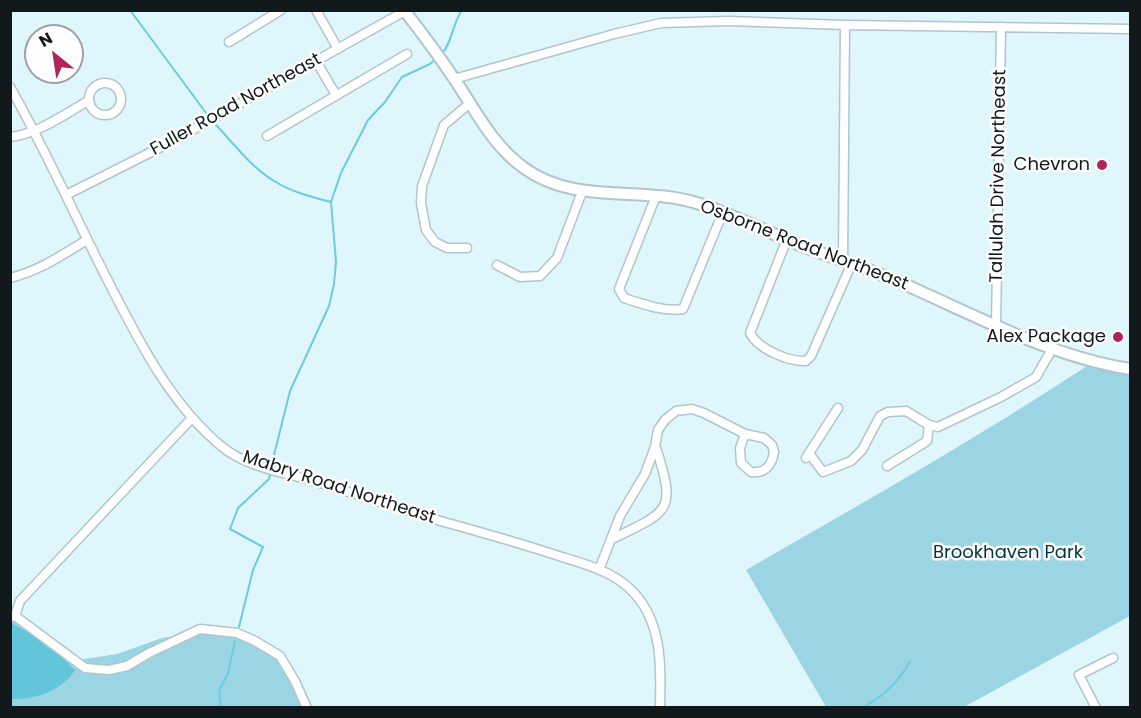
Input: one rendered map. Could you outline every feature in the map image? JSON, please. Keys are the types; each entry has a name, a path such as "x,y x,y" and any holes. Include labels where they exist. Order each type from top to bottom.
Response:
{"street":[{"path":"229,42 281,10"},
{"path":"316,10 338,49"},
{"name":"Fuller Road Northeast","path":"66,195 171,142 404,11"},
{"name":"Osborne Road Northeast","path":"404,11 434,48 498,144 525,170 560,186 582,192 656,196 695,202 914,288 1052,349 1131,369"},
{"path":"452,75 661,23 729,21 1131,29"},
{"path":"787,239 750,333 762,345 787,358 796,362 806,361 811,356 848,261 845,25"},
{"name":"Tallulah Drive Northeast","path":"996,326 1001,27"},
{"path":"267,136 407,54"},
{"path":"316,61 336,95"},
{"name":"Mabry Road Northeast","path":"10,87 34,130 138,340 192,418 222,446 239,458 375,502 516,541 599,570 629,588 645,608 654,626 660,648 660,708"},
{"path":"10,136 20,136 34,130 88,101"},
{"path":"467,248 447,248 435,242 426,230 421,203 422,186 444,125 470,103"},
{"path":"497,265 520,277 540,276 557,258 582,192"},
{"path":"656,196 619,289 624,298 674,310 683,309 723,212"},
{"path":"10,278 44,266 87,240"},
{"path":"838,408 808,456 823,472 828,472 851,461 862,450 880,416 906,411 929,425 938,426 1001,397 1036,377 1052,349"},
{"path":"599,570 620,516 648,466 656,447 658,430 665,420 676,411 692,409 745,434 765,438 772,446 774,456 768,468 762,472 751,472 741,463 740,448 745,434"},
{"path":"192,418 20,601 13,616 85,668 109,670 127,666 200,629 237,633 280,656 296,681 307,708"},
{"path":"887,466 927,441 929,425"},
{"path":"612,539 651,520 663,508 667,488 656,447"},
{"path":"648,466 662,467"},
{"path":"1096,708 1079,675 1113,658"}],"green space":[{"name":"Brookhaven Park","path":"1090,364 1130,375 1130,616 964,707 826,707 746,570 963,444"},
{"path":"10,613 72,661 117,654 162,638 208,631 259,638 288,672 303,707 11,707"}],"shaded area":[{"path":"10,623 37,637 75,670 63,684 38,696 11,699"}],"waterway":[{"path":"130,10 206,113"},
{"path":"442,53 462,10"},
{"path":"272,463 290,391 329,306 336,262 331,202 341,173 368,120 385,102 402,77 436,59"},
{"path":"216,125 250,162 274,181 295,191 331,202"},
{"path":"239,627 253,570 263,547 230,529 238,508 269,479 270,475"},
{"path":"221,708 219,691 228,673 235,641"},
{"path":"862,708 890,688 910,661"}],"place":[{"name":"Chevron","path":"1102,165"},
{"name":"Alex Package","path":"1118,337"}]}
